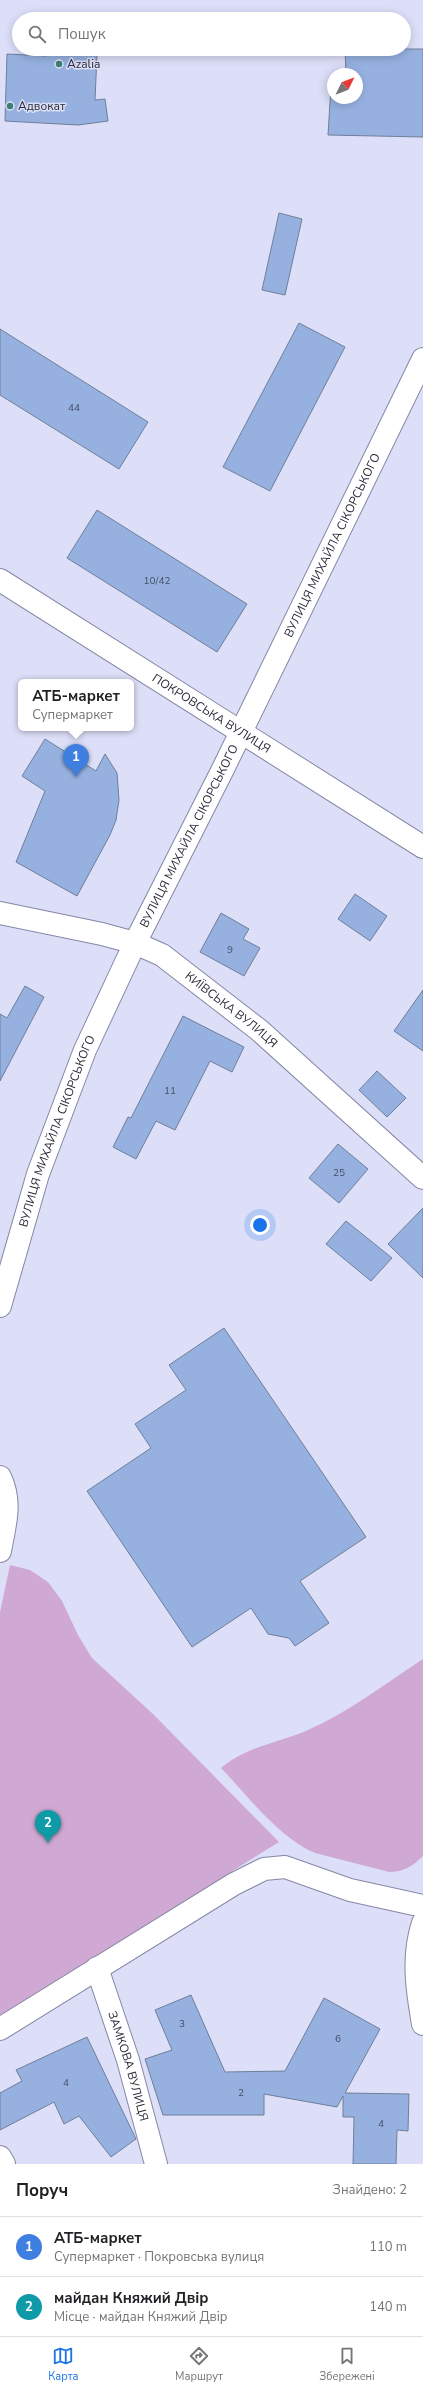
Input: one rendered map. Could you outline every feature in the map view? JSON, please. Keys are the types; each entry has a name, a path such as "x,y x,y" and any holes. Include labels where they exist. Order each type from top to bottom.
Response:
{"street":[{"name":"ВУЛИЦЯ МИХАЙЛА СІКОРСЬКОГО","path":"0,1306 6,1265 38,1174 68,1094 135,943 242,732 423,359"},
{"name":"ПОКРОВСЬКА ВУЛИЦЯ","path":"0,580 423,847"},
{"name":"КИЇВСЬКА ВУЛИЦЯ","path":"0,913 102,934 135,943 162,955 224,1001 259,1030 423,1178"},
{"path":"0,1477 7,1495 8,1506 0,1551"},
{"path":"0,2029 252,1874 275,1867 291,1868 350,1890 423,1906"},
{"path":"423,1923 419,1935 416,1964 423,2024"},
{"name":"ЗАМКОВА ВУЛИЦЯ","path":"97,1968 128,2060 156,2164"},
{"path":"0,2157 4,2164"}],"shaded area":[{"path":"10,1565 30,1570 48,1582 62,1601 78,1635 92,1658 153,1714 279,1842 0,2016 0,1612"},
{"path":"423,1659 423,1856 408,1868 389,1872 315,1853 302,1846 277,1827 221,1768 252,1750 308,1730 338,1715"}],"building":[{"path":"411,49 423,49 423,137 328,135 330,104 363,104 363,68 346,68 345,56 411,56"},
{"path":"7,54 12,54 12,56 97,56 95,100 105,99 108,121 78,125 5,121"},
{"path":"279,213 302,219 285,295 262,290"},
{"path":"299,323 345,347 270,491 223,467"},
{"path":"0,329 148,422 119,469 0,395"},
{"path":"97,510 247,604 217,652 67,558"},
{"path":"45,739 96,771 105,754 117,773 119,800 116,820 110,835 77,896 16,862 45,791 22,776"},
{"path":"355,894 387,916 370,941 338,919"},
{"path":"221,913 249,929 243,939 260,948 244,976 200,952"},
{"path":"25,986 44,997 0,1081 0,1014 7,1018"},
{"path":"423,990 423,1051 394,1031"},
{"path":"183,1016 244,1047 232,1072 210,1061 175,1130 156,1121 136,1159 113,1147 128,1117 131,1118"},
{"path":"377,1071 406,1098 387,1117 359,1090"},
{"path":"338,1144 368,1169 339,1203 309,1178"},
{"path":"423,1208 423,1278 388,1244"},
{"path":"346,1221 392,1258 371,1281 326,1244"},
{"path":"224,1328 366,1537 300,1581 329,1623 295,1646 289,1638 268,1634 251,1608 192,1647 87,1491 151,1448 135,1424 186,1390 169,1365"},
{"path":"191,1995 225,2072 285,2071 324,1998 380,2029 345,2093 409,2094 408,2131 397,2130 396,2164 353,2164 354,2117 343,2117 343,2096 337,2107 264,2094 264,2115 163,2115 145,2059 172,2050 155,2010"},
{"path":"87,2037 136,2139 111,2157 79,2116 64,2124 54,2102 0,2130 0,2093 22,2081 16,2070"}],"place":[{"name":"Azalia","path":"59,64"},
{"name":"Адвокат","path":"10,106"},
{"name":"АТБ-маркет","path":"76,777"},
{"name":"майдан Княжий Двір","path":"48,1843"}]}
